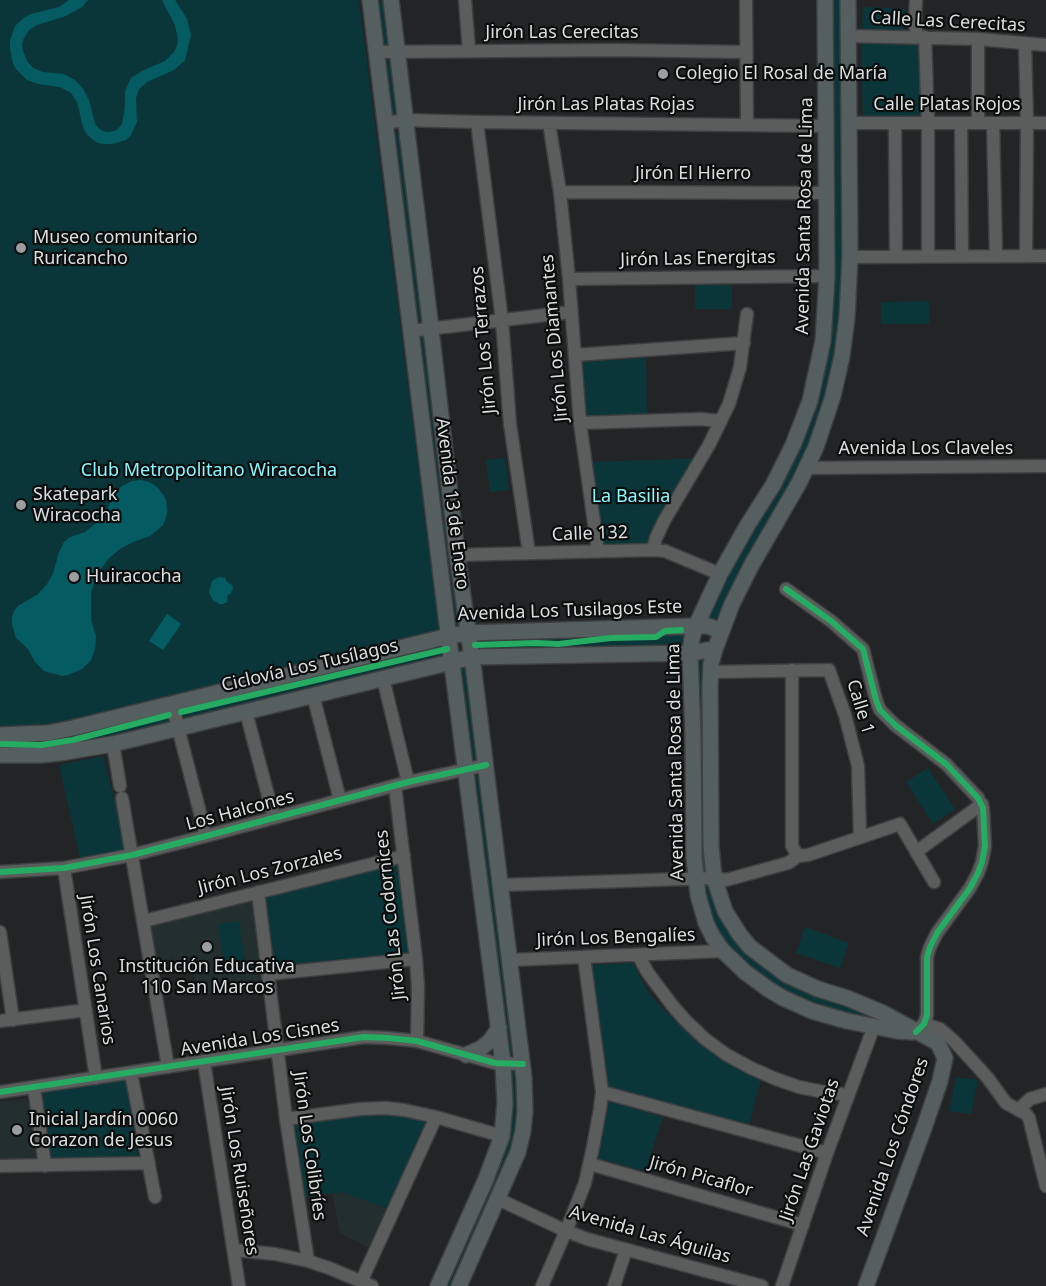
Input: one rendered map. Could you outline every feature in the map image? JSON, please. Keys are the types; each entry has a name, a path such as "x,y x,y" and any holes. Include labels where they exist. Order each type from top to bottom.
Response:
{"main road":[{"name":"Avenida 13 de Enero","path":"370,0 504,1064 506,1104 495,1134 486,1179 438,1286"},
{"name":"Avenida 13 de Enero","path":"390,0 457,555 486,765 507,885 510,960 523,1064 525,1111 518,1152 459,1286"},
{"name":"Avenida Santa Rosa de Lima","path":"825,0 827,276 823,341 814,385 803,422 784,465 720,574 696,626 691,643 696,879 706,923 713,937 723,951 757,981 783,998 828,1016 897,1031 920,1028"},
{"name":"Avenida Santa Rosa de Lima","path":"848,0 850,257 847,317 838,378 822,432 807,468 751,566 732,604 715,649 710,672 711,846 714,878 725,911 733,926 761,957 802,983 847,998 920,1028"},
{"name":"Avenida Los Tusilagos Este","path":"0,735 48,733 107,721 468,633 696,626 708,626 721,631"},
{"path":"0,755 39,755 113,744 472,657 690,653 715,649"},
{"path":"466,1054 480,1049 490,1041 499,1028"},
{"name":"Avenida Los Cóndores","path":"866,1286 924,1128 943,1068 945,1058 938,1043 920,1028"}],"street":[{"path":"465,0 469,51"},
{"path":"746,0 747,124"},
{"path":"916,0 915,23 921,36 928,123 928,256"},
{"name":"Calle Las Cerecitas","path":"848,36 921,36 1046,45"},
{"path":"978,39 978,123"},
{"path":"1025,43 1026,256"},
{"name":"Jirón Las Cerecitas","path":"377,52 615,50 746,52"},
{"name":"Jirón Las Platas Rojas","path":"386,123 405,120 826,126"},
{"name":"Jirón Los Terrazos","path":"477,122 502,321 510,424 529,553"},
{"name":"Jirón Los Diamantes","path":"549,123 560,192 569,279 580,423 598,551"},
{"name":"Calle Platas Rojos","path":"849,123 1046,123"},
{"path":"895,123 896,256"},
{"path":"961,123 962,256"},
{"path":"993,123 996,256"},
{"name":"Jirón El Hierro","path":"560,192 826,193"},
{"path":"850,257 1046,256"},
{"name":"Jirón Las Energitas","path":"569,279 827,276"},
{"path":"411,331 572,312"},
{"path":"653,550 664,521 709,445 729,404 736,384 747,314"},
{"path":"575,355 744,343"},
{"path":"580,423 701,419 721,421"},
{"name":"Avenida Los Claveles","path":"807,468 1046,466"},
{"name":"Calle 132","path":"457,555 653,550 665,551 720,574"},
{"path":"786,589 831,621 862,649 880,710 895,725 946,764 982,804 985,830 982,862 970,888 937,933 930,947 927,964 927,1015 920,1028 940,1029 987,1077 1005,1102 1026,1114 1029,1118 1046,1186"},
{"path":"792,670 792,846 798,856"},
{"name":"Calle 1","path":"710,672 830,670 858,766 860,837"},
{"path":"383,678 408,782"},
{"path":"313,695 340,800"},
{"path":"172,704 206,836"},
{"path":"246,712 274,818"},
{"path":"113,744 168,1067"},
{"name":"Los Halcones","path":"0,872 64,868 132,855 408,782 486,765"},
{"name":"Jirón Las Codornices","path":"395,786 416,959 417,1041"},
{"path":"916,852 982,804"},
{"path":"507,885 714,878 726,880 788,863 798,856 808,855 900,824 934,882"},
{"name":"Jirón Los Zorzales","path":"144,921 404,856"},
{"name":"Jirón Los Canarios","path":"64,868 96,1078"},
{"name":"Jirón Los Colibríes","path":"258,892 286,1119 308,1261"},
{"path":"0,939 6,1021 86,1010"},
{"name":"Jirón Los Bengalíes","path":"510,960 723,951"},
{"path":"638,955 653,981 685,1020 727,1055 751,1068 799,1087 848,1095"},
{"path":"542,1286 585,1184 602,1092 584,957"},
{"path":"269,974 416,959"},
{"name":"Jirón Las Gaviotas","path":"782,1286 874,1026"},
{"name":"Avenida Los Cisnes","path":"0,1092 364,1037 417,1041 495,1063 523,1064"},
{"name":"Jirón Los Ruiseñores","path":"204,1062 239,1286"},
{"path":"131,1072 155,1197"},
{"path":"34,1087 45,1166"},
{"path":"602,1092 828,1153"},
{"path":"1018,1110 1030,1099 1046,1094"},
{"path":"286,1119 372,1108 404,1110 495,1134"},
{"path":"234,1250 275,1254 308,1261 366,1284 436,1117"},
{"path":"0,1166 149,1163"},
{"name":"Jirón Picaflor","path":"590,1164 803,1225"},
{"name":"Avenida Las Águilas","path":"498,1199 587,1239 708,1278 762,1286"},
{"path":"614,1286 626,1250"}],"shaded area":[{"path":"69,0 88,0 82,7 66,16 37,25 29,30 23,40 23,51 33,68 43,72 64,74 75,80 89,100 95,124 106,132 117,130 122,124 125,91 131,78 165,61 177,46 175,25 162,0 175,0 187,19 191,35 185,60 174,70 147,82 139,89 136,98 137,122 126,140 104,144 92,139 83,127 77,102 71,93 60,87 27,80 13,64 10,40 15,26 31,14 59,7"},
{"name":"Huiracocha","path":"141,480 157,487 166,500 167,511 163,525 150,536 121,548 108,559 97,574 91,592 91,620 96,637 91,660 82,669 68,675 62,676 44,671 35,662 28,649 16,638 12,624 14,611 38,594 47,584 53,574 64,542 70,537 85,532 100,520 114,494 122,486"},
{"path":"219,577 225,578 233,589 227,596 227,602 223,604 213,600 209,592 212,581"},
{"path":"167,614 181,624 163,650 149,641"},
{"name":"Institución Educativa 110 San Marcos","path":"253,898 265,986 198,996 194,967 159,972 149,928 153,923"},
{"name":"Inicial Jardín 0060 Corazon de Jesus","path":"25,1099 30,1103 37,1158 34,1162 0,1162 0,1102"},
{"path":"342,1192 389,1209 372,1249 340,1233 332,1193"}],"green space":[{"name":"Club Metropolitano Wiracocha","path":"0,0 359,0 439,630 65,722 39,727 0,729"},
{"path":"374,0 387,0 393,45 380,43"},
{"path":"831,0 843,0 844,292 835,368 802,468 735,580 717,623 707,620 705,615 820,377"},
{"path":"863,7 905,9 903,35 862,32"},
{"path":"861,40 923,41 922,118 863,119"},
{"path":"393,60 401,116 388,118 381,61"},
{"path":"393,134 404,134 424,319 417,320"},
{"path":"695,285 732,285 732,309 695,309"},
{"path":"929,301 929,324 881,324 881,302"},
{"path":"424,332 462,627 455,629 416,338"},
{"path":"646,358 647,418 587,420 582,362"},
{"path":"505,458 509,490 490,492 486,460"},
{"name":"La Basilia","path":"697,459 650,547 602,548 589,462"},
{"path":"683,631 684,642 680,645 479,649 476,636"},
{"path":"445,643 447,653 442,657 182,717 180,708"},
{"path":"697,659 706,659 709,872 701,874"},
{"path":"468,668 479,761 472,762 459,670"},
{"path":"169,712 168,723 80,746 7,749 9,737"},
{"path":"103,756 128,850 80,858 59,765"},
{"path":"928,768 955,809 933,824 906,782"},
{"path":"480,775 519,1056 510,1060 472,777"},
{"path":"399,861 411,953 274,966 265,896"},
{"path":"703,884 710,884 738,940 903,1029 794,999 734,957 710,921"},
{"path":"239,921 245,961 224,964 218,924"},
{"path":"805,927 849,943 840,968 796,953"},
{"path":"633,963 648,992 696,1039 761,1079 748,1130 606,1091 591,965"},
{"path":"510,1069 517,1069 518,1133 455,1286 443,1286 490,1181"},
{"path":"956,1077 978,1080 971,1114 949,1111"},
{"path":"126,1080 138,1160 49,1164 39,1091"},
{"path":"606,1101 663,1117 645,1171 595,1158"},
{"path":"365,1114 397,1116 428,1122 389,1209 342,1192 304,1197 293,1123"}],"cycle path":[{"path":"786,589 831,621 863,649 880,710 895,725 946,764 978,798 983,808 985,846 982,862 970,888 937,933 930,947 927,957 927,1015 924,1024 916,1032"},
{"path":"475,645 558,644 611,638 656,637 665,631 681,630"},
{"name":"Ciclovía Los Tusílagos","path":"181,712 447,649"},
{"path":"2,744 41,745 73,740 169,715"},
{"path":"0,872 64,868 132,855 408,782 486,765"},
{"path":"0,1092 364,1037 417,1041 495,1063 523,1064"}],"place":[{"name":"Colegio El Rosal de María","path":"663,74"},
{"name":"Museo comunitario Ruricancho","path":"21,248"},
{"name":"Skatepark Wiracocha","path":"21,505"},
{"name":"Huiracocha","path":"74,577"},
{"name":"Institución Educativa 110 San Marcos","path":"207,947"},
{"name":"Inicial Jardín 0060 Corazon de Jesus","path":"17,1130"}]}
